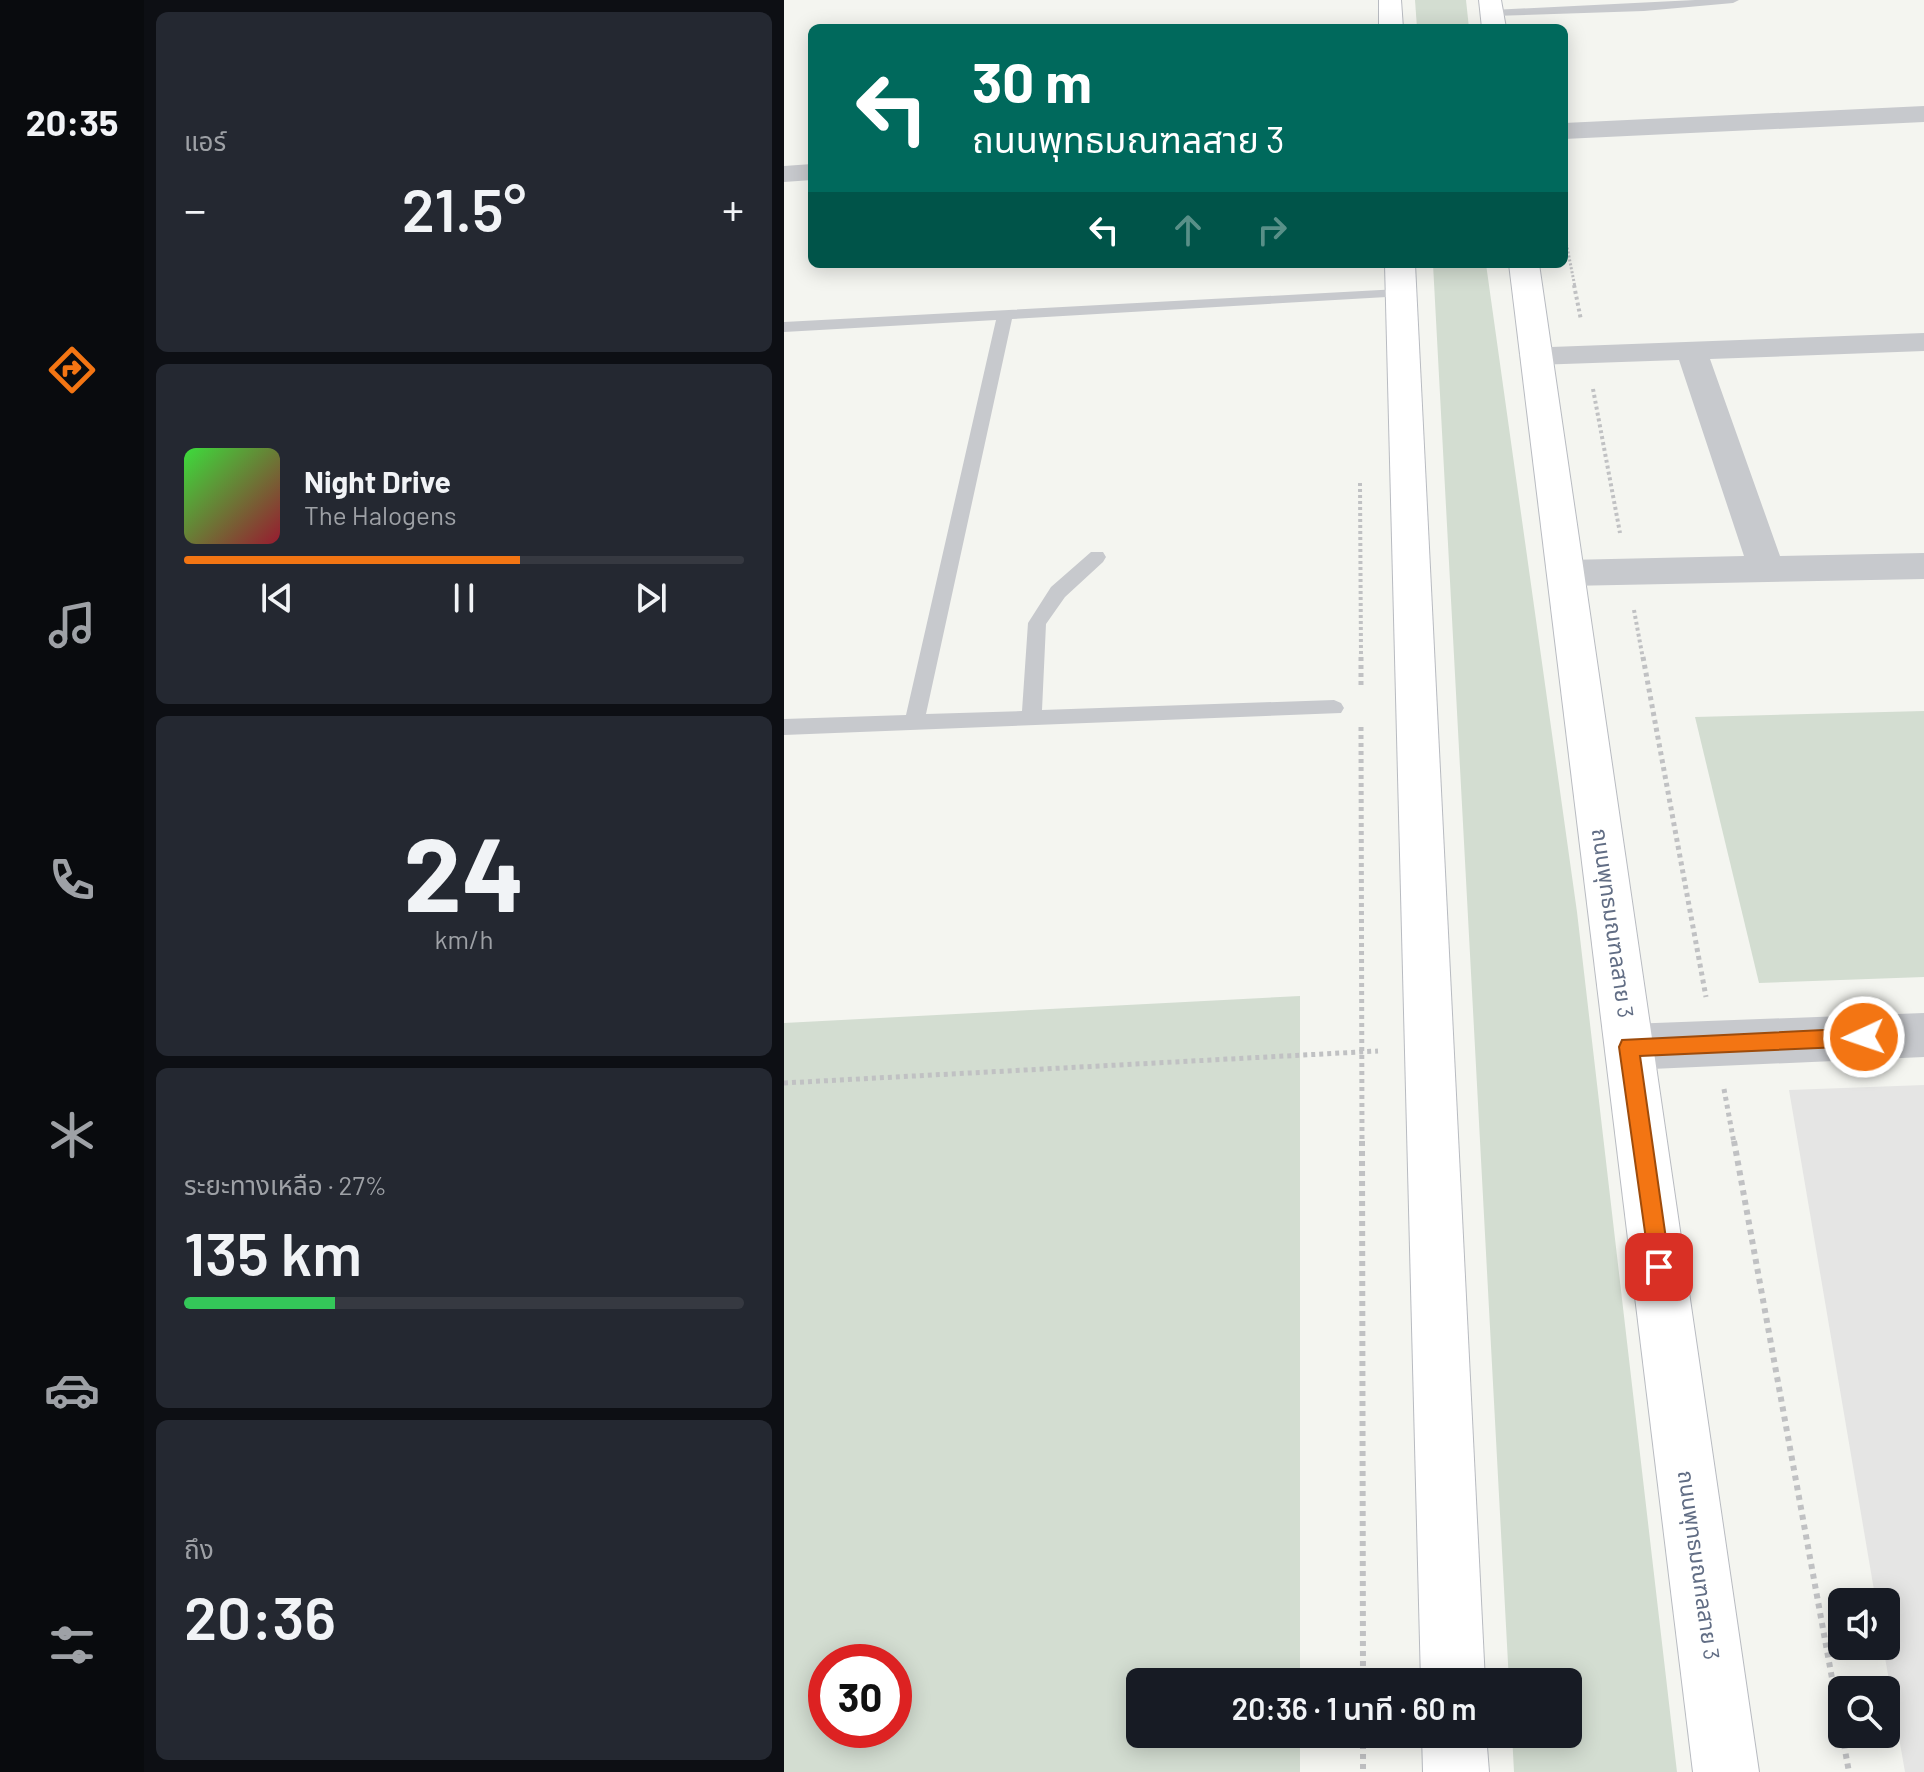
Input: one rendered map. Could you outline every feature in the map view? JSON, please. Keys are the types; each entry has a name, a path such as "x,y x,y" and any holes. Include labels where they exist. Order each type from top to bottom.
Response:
{"main road":[{"path":"1390,0 1391,24"},
{"name":"ถนนพุทธมณฑลสาย 3","path":"1524,268 1726,1772"},
{"path":"1399,279 1452,1668"},
{"path":"1455,1748 1456,1772"}],"street":[{"path":"1568,131 1924,114"},
{"path":"784,174 808,172"},
{"path":"1535,355 1924,342"},
{"path":"1692,352 1767,570"},
{"path":"1567,573 1924,566"},
{"path":"1629,1047 1924,1035"}],"lane":[{"path":"1588,0 1596,10"},
{"path":"1492,14 1708,4 1733,0"},
{"path":"784,327 1005,314 1399,279"},
{"path":"915,720 1005,314"},
{"path":"1032,717 1037,623 1058,592 1097,557"},
{"path":"784,727 915,720 1334,708"}],"path":[{"path":"1568,253 1831,1676"},
{"path":"1360,469 1361,689"},
{"path":"1361,721 1363,1668"},
{"path":"784,1083 1429,1048"},
{"path":"1363,1748 1363,1772"},
{"path":"1845,1748 1849,1772"}],"shaded area":[{"path":"1415,0 1466,0 1469,24 1417,24"},
{"path":"1433,268 1487,268 1577,912 1677,1772 1514,1772 1513,1748 1582,1748 1582,1668 1508,1668"},
{"path":"1924,711 1924,977 1759,983 1695,717"},
{"path":"1300,996 1300,1668 1126,1668 1126,1748 1300,1748 1300,1772 784,1772 784,1023"},
{"path":"1924,1085 1924,1772 1905,1772 1900,1743 1900,1676 1888,1676 1885,1660 1900,1660 1900,1588 1874,1588 1789,1090"}],"route":[{"path":"1659,1267 1629,1047 1864,1037"}]}
